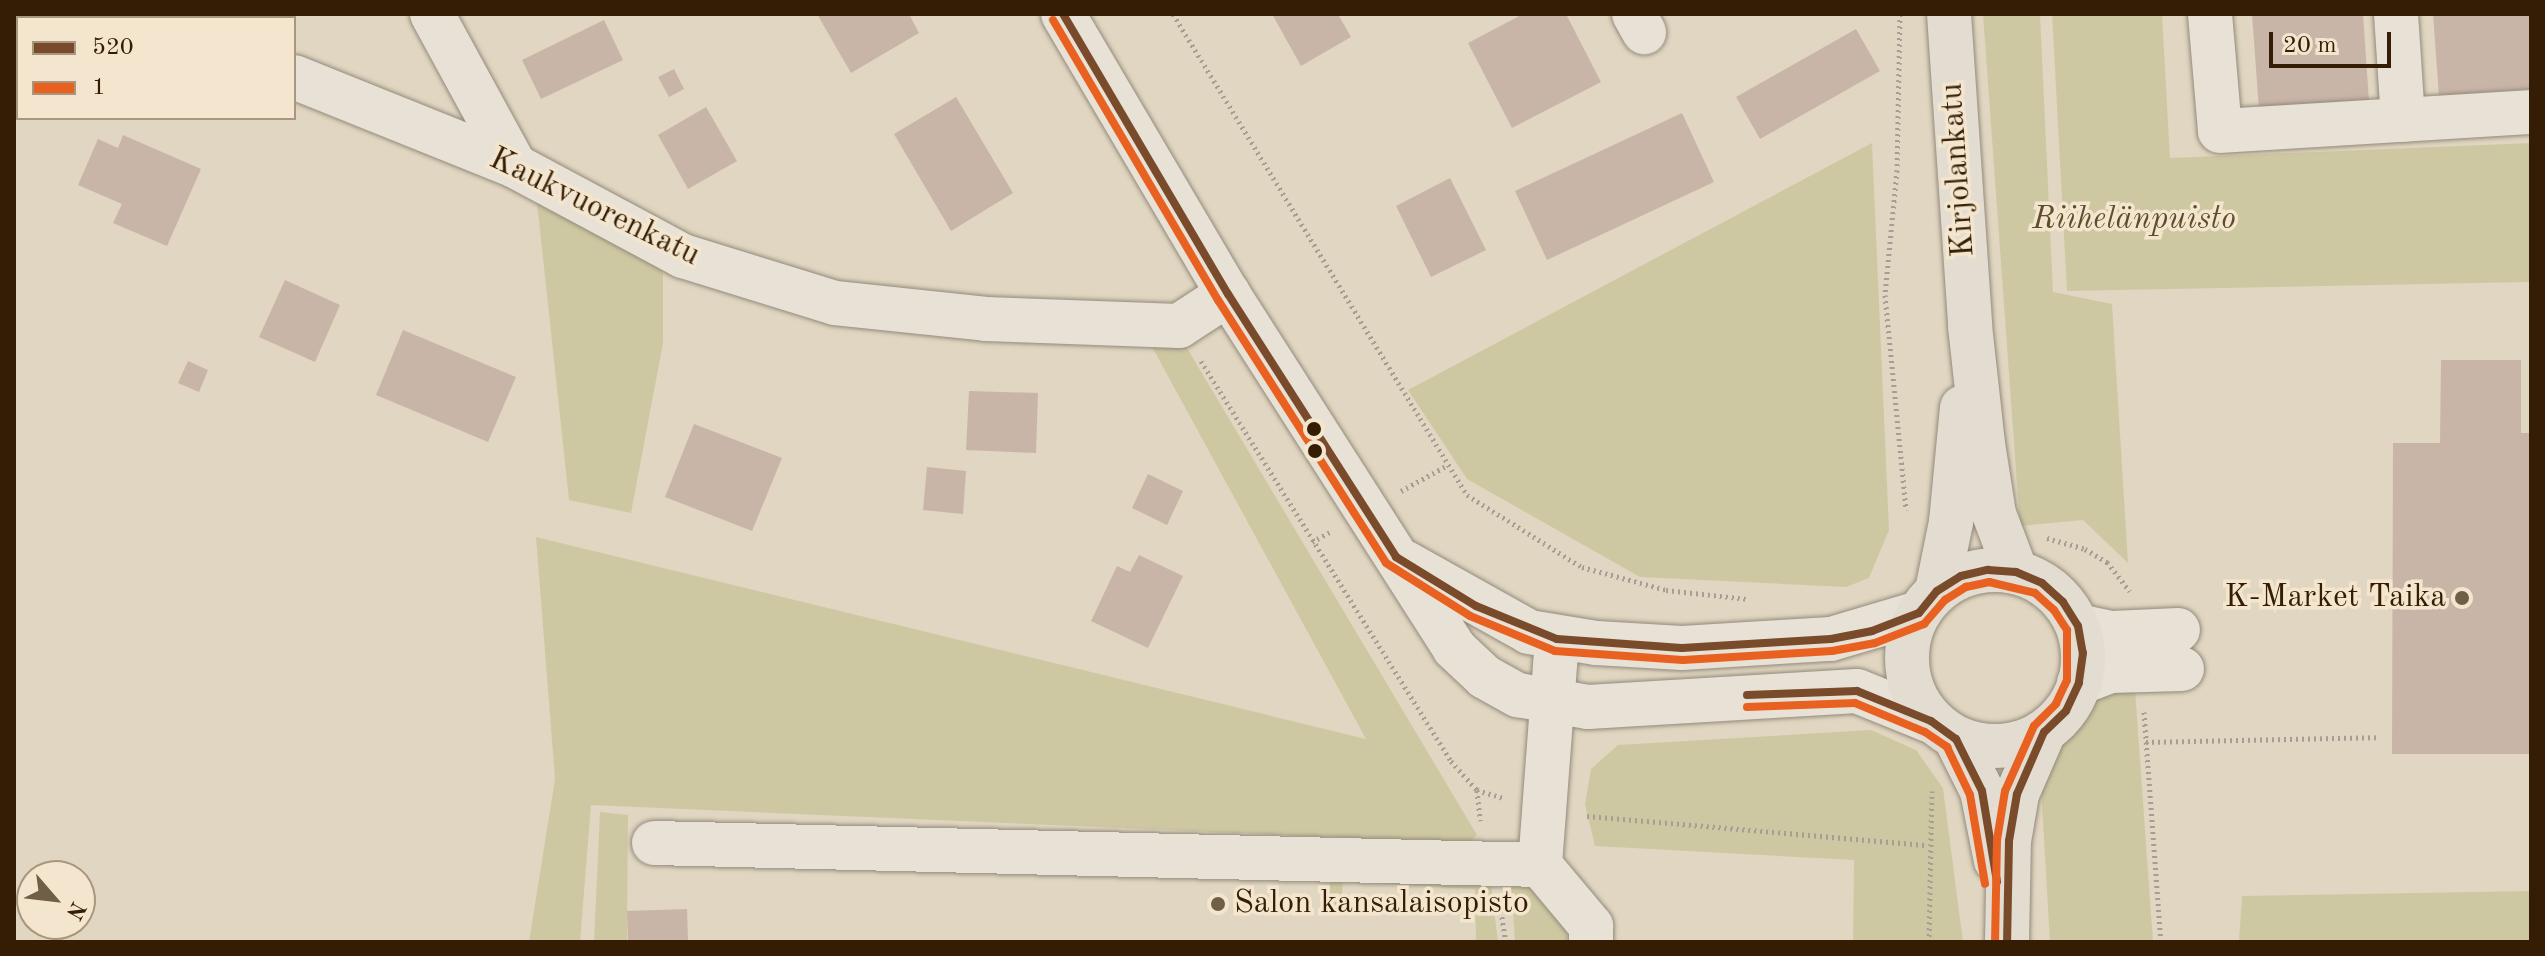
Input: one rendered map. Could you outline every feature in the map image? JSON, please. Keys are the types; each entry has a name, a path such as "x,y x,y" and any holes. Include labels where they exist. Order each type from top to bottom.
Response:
{"main road":[{"name":"Kirjolankatu","path":"1949,14 1970,326 1994,514 2010,555"},
{"name":"Kirjolankatu","path":"1928,602 1947,543 1970,326"},
{"path":"1944,730 1986,747 2016,745 2044,732 2066,711 2079,683 2083,653 2078,626 2063,602 2010,555 1928,602 1908,639 1906,666 1914,696 1944,730 1982,791 1995,841 2004,942"},
{"path":"2004,942 2015,810 2044,732"}],"street":[{"path":"432,14 515,166"},
{"path":"1063,14 1228,294 1454,648 1485,677 1518,695 1553,704 1588,707 1857,691 1944,730"},
{"path":"2210,14 2220,131 2531,112"},
{"path":"2396,14 2403,120"},
{"name":"Kaukvuorenkatu","path":"296,78 515,166 683,256 835,303 986,319 1179,326 1228,294"},
{"path":"1396,557 1476,606 1557,639 1682,648 1831,639 1928,602"},
{"path":"2078,626 2160,650"},
{"path":"1557,639 1553,704 1540,808 1540,865 1591,926 1591,942"},
{"path":"2079,683 2160,650"},
{"path":"654,843 1540,865"}],"path":[{"path":"1173,14 1467,495 1582,567 1666,590 1763,599"},
{"path":"1900,14 1897,170 1885,295 1910,542 1947,543"},
{"path":"2010,555 2064,540 2107,562 2131,593 2160,650 2146,742 2161,942"},
{"path":"2146,742 2376,737"},
{"path":"1929,942 1932,776"}],"green space":[{"path":"1983,14 2040,14 2053,292 2112,304 2128,563 2083,520 2020,526"},
{"name":"Riihelänpuisto","path":"2052,14 2162,14 2170,158 2531,143 2531,282 2067,291"},
{"path":"1872,143 1889,530 1869,578 1846,587 1640,577 1467,479 1408,390"},
{"path":"536,193 663,263 663,343 631,513 569,500"},
{"path":"1178,333 1477,835 1467,843 591,805 580,942 529,942 555,779 536,537 1366,739 1145,334"},
{"path":"2134,675 2153,942 2050,942 2039,754 2075,702"},
{"path":"1871,730 1916,750 1943,788 1963,942 1853,942 1854,860 1595,846 1585,804 1591,769 1618,745"},
{"path":"600,812 628,815 627,942 594,942"},
{"path":"1330,872 1490,877 1498,942 1476,942 1475,889 1343,882 1340,911 1329,912"},
{"path":"1511,880 1542,886 1563,906 1567,942 1515,942"},
{"path":"2531,891 2531,942 2239,942 2242,896"}],"building":[{"path":"817,14 909,14 919,33 851,73"},
{"path":"1272,14 1343,14 1339,16 1351,37 1301,66"},
{"path":"1523,14 1566,14 1601,82 1512,128 1468,43"},
{"path":"2252,14 2363,14 2369,101 2259,109"},
{"path":"2433,14 2531,14 2531,89 2439,96"},
{"path":"604,20 623,60 541,99 522,60"},
{"path":"1856,29 1880,71 1760,139 1736,97"},
{"path":"674,69 684,89 669,97 658,77"},
{"path":"956,97 1013,193 951,231 894,134"},
{"path":"706,107 737,161 688,189 658,135"},
{"path":"1682,113 1714,182 1547,260 1515,191"},
{"path":"123,135 201,169 167,246 113,223 122,204 78,185 98,139 118,148"},
{"path":"1450,178 1486,250 1431,277 1396,206"},
{"path":"285,280 340,305 315,362 259,337"},
{"path":"403,330 516,377 488,442 376,395"},
{"name":"K-Market Taika","path":"2441,360 2521,360 2521,433 2531,433 2531,754 2392,754 2393,443 2440,443"},
{"path":"188,361 208,370 199,392 178,383"},
{"path":"969,391 1038,393 1036,453 966,450"},
{"path":"694,424 782,458 752,531 665,497"},
{"path":"927,467 966,471 963,514 923,510"},
{"path":"1148,474 1183,491 1167,525 1132,508"},
{"path":"1139,555 1183,576 1148,648 1091,621 1117,566 1130,572"},
{"path":"687,909 688,942 628,942 627,911"}],"transit line":[{"name":"520","path":"1063,14 1228,294 1396,557 1476,606 1557,639 1682,648 1831,639 1872,631 1919,613 1937,591 1961,576 1988,570 2016,572 2042,583 2063,602 2078,626 2083,653 2079,683 2066,711 2044,732 2017,794 2009,841 2007,942"},
{"name":"1","path":"1053,20 1218,300 1386,563 1470,616 1555,651 1683,660 1832,651 1875,643 1924,624 1945,600 1966,587 1989,582 2035,593 2054,610 2067,630 2067,680 2056,704 2034,726 2005,791 1997,840 1995,942"},
{"name":"520","path":"1747,695 1857,691 1931,721 1956,739 1982,791 1997,882"},
{"name":"1","path":"1747,707 1855,703 1925,732 1947,747 1970,795 1985,884"}],"place":[{"name":"K-Market Taika","path":"2462,598"},
{"name":"Salon kansalaisopisto","path":"1218,904"}]}
